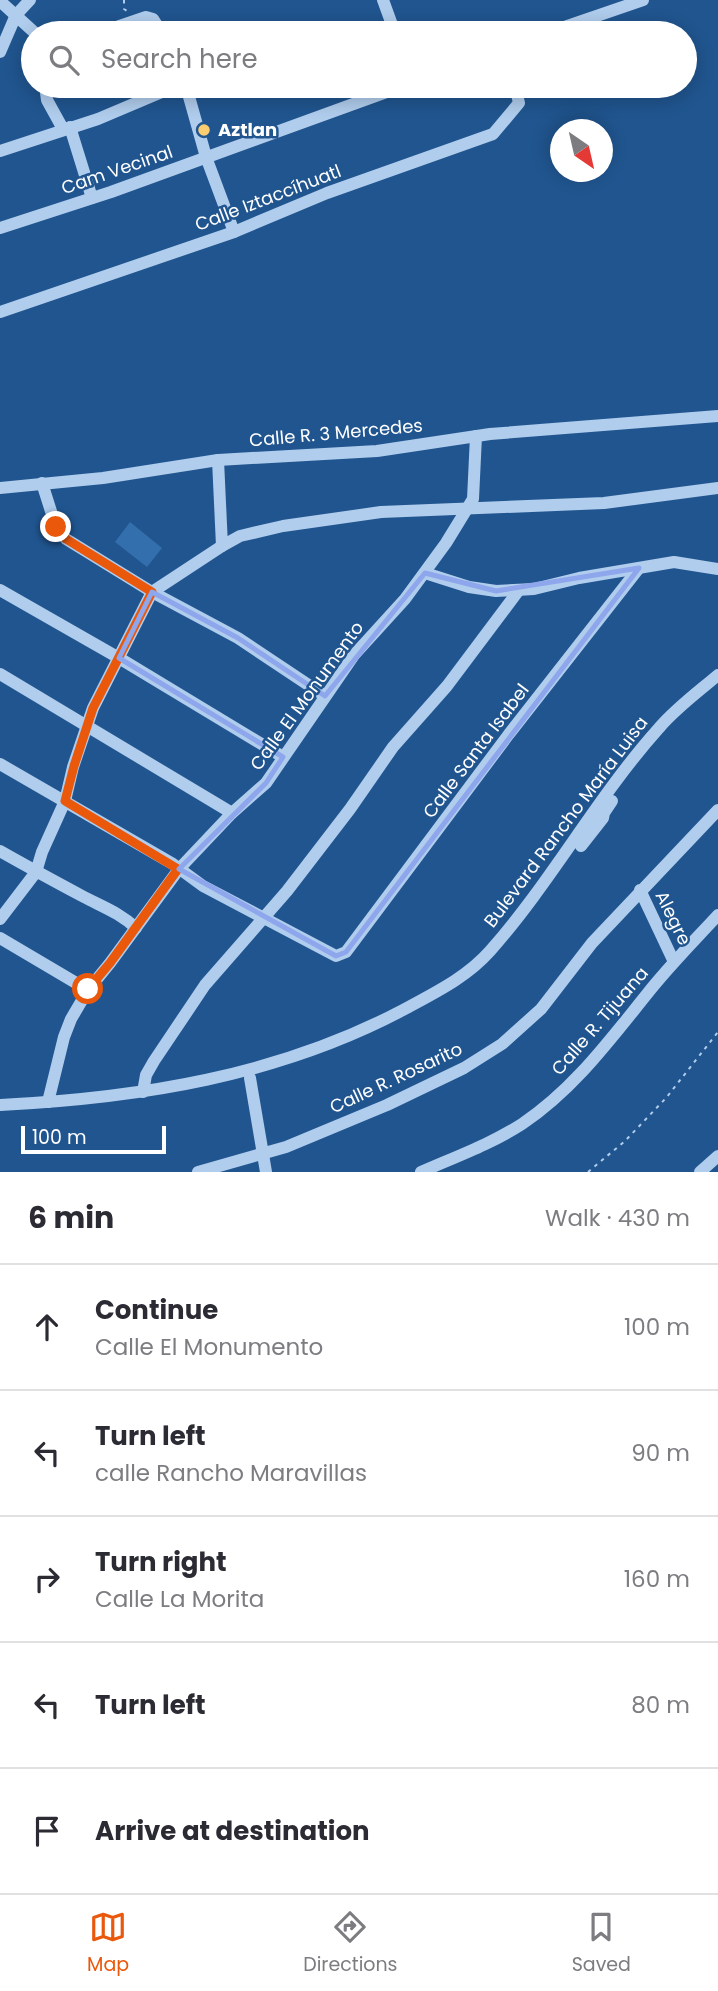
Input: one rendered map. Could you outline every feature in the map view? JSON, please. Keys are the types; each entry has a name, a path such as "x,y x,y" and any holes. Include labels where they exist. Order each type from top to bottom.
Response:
{"street":[{"path":"0,52 16,15 30,0"},
{"path":"383,0 391,21"},
{"path":"582,21 643,0"},
{"path":"0,1 22,21"},
{"path":"134,21 146,17 154,21"},
{"path":"47,98 66,128 92,198"},
{"path":"0,151 98,119 148,98"},
{"path":"189,98 206,157 234,232"},
{"name":"Cam Vecinal","path":"0,228 92,198 370,98"},
{"name":"Calle Iztaccíhuatl","path":"0,312 234,232 327,193 494,134 519,103 518,98"},
{"name":"Calle R. 3 Mercedes","path":"0,488 103,478 218,460 377,451 476,436 718,416"},
{"name":"Calle El Monumento","path":"48,1102 64,1037 88,989 178,869 232,813 266,783 354,655 425,572 468,509 473,499 476,436"},
{"path":"218,460 222,546"},
{"path":"42,483 56,527 66,539 152,592 238,638 325,696"},
{"path":"0,919 36,872 65,801 86,726 127,638 152,592 222,546 240,536 284,526 381,512 604,503 718,488"},
{"path":"425,572 470,587 496,591 534,589 674,562 718,569"},
{"name":"Calle Santa Isabel","path":"263,916 336,956 341,956 639,568"},
{"path":"0,590 283,757"},
{"path":"143,1092 146,1075 190,1005 286,891 393,747 447,686 519,590"},
{"path":"0,674 232,813"},
{"name":"Bulevard Rancho María Luisa","path":"0,1105 143,1092 221,1078 320,1048 356,1034 450,984 488,954 534,899 659,728 718,675"},
{"path":"0,1112 89,1106 152,1098 188,1093 250,1078 360,1040 450,993 470,979 502,947 546,895 652,746 671,724 718,685"},
{"path":"0,764 203,886 263,916"},
{"name":"Calle R. Rosarito","path":"198,1172 286,1147 428,1087 502,1044 541,1009 592,943 639,890 718,810"},
{"path":"0,851 36,872 107,906 136,928"},
{"name":"Alegre","path":"639,890 674,962"},
{"name":"Calle R. Tijuana","path":"421,1172 510,1130 557,1097 582,1074 674,962 718,915"},
{"path":"0,938 88,989"},
{"path":"250,1078 266,1172"},
{"path":"700,1172 718,1156"}],"path":[{"path":"588,1172 625,1141 666,1098 718,1032"}],"highlighted area":[{"path":"639,568 346,952 336,956 179,869 266,783 283,757 119,658 152,592 238,638 325,696 425,573 496,591"}],"shaded area":[{"path":"130,522 162,548 147,567 115,542"}],"place":[{"name":"Aztlan","path":"204,130"}],"route":[{"path":"56,527 66,539 152,592 93,708 65,801 178,869 88,989"}]}
